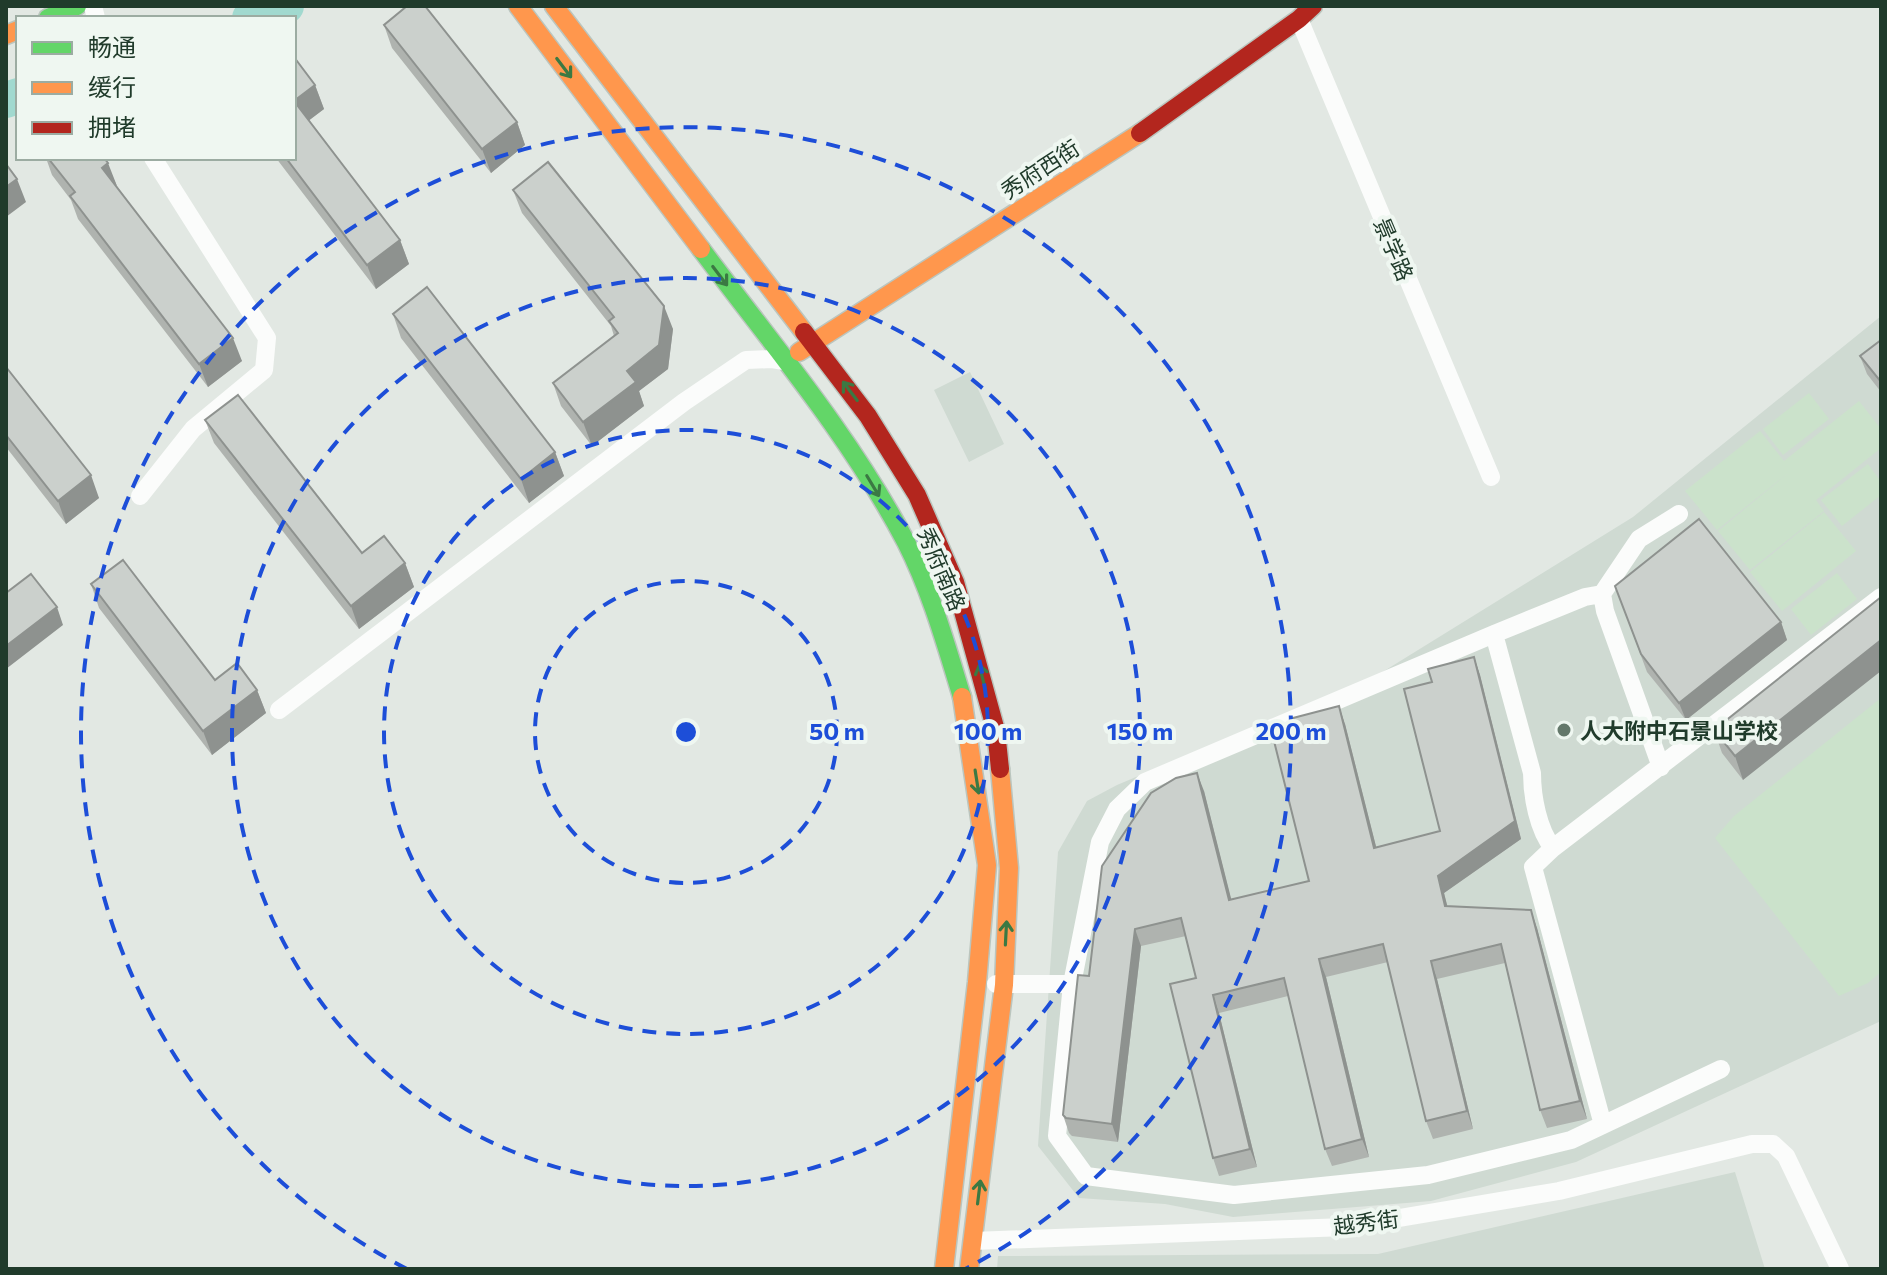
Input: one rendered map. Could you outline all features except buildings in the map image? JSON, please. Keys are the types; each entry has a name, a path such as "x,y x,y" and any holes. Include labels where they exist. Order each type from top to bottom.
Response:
{"street":[{"path":"53,16 77,6"},
{"name":"秀府南路","path":"518,6 853,452 907,544 947,646 964,702 987,865 977,982 944,1269"},
{"name":"秀府南路","path":"554,6 868,416 917,495 955,582 996,731 1009,868 1004,985 969,1269"},
{"name":"秀府西街","path":"784,361 1159,121 1313,6"},
{"name":"景学路","path":"1299,19 1491,477"},
{"path":"140,496 193,429 264,370 267,338 154,160"},
{"path":"279,710 684,402 746,360 784,361"},
{"path":"1661,767 1605,611 1602,594 1639,539 1679,514"},
{"path":"1602,594 1585,597 1494,634 1145,782 1117,809 1100,842 1072,984 1057,1136 1086,1176 1234,1195 1428,1175 1571,1140 1721,1069"},
{"path":"1603,1125 1533,867 1553,848 1881,597"},
{"path":"1494,634 1532,773 1532,789 1546,840 1553,848"},
{"path":"977,982 1004,985 1072,984"},
{"name":"越秀街","path":"973,1241 1346,1227 1546,1193 1752,1144 1773,1144 1786,1156 1840,1269"}],"shaded area":[{"name":"人大附中石景山学校","path":"1881,316 1881,1021 1576,1162 1431,1201 1233,1217 1165,1204 1079,1198 1038,1146 1058,852 1087,801 1117,785 1376,676 1633,517"},
{"path":"970,372 1004,444 969,462 934,390"},
{"path":"1735,1172 1765,1269 997,1269 998,1256 1378,1254"}],"green space":[{"path":"1809,393 1829,419 1783,455 1763,429"},
{"path":"1859,401 1881,429 1881,448 1816,500 1824,511 1750,570 1718,531 1792,470 1717,530 1685,491 1760,431 1784,461"},
{"path":"1868,464 1881,482 1881,495 1842,526 1821,500"},
{"path":"1824,512 1856,551 1782,611 1750,572"},
{"path":"1837,573 1857,599 1811,635 1791,609"},
{"path":"1881,698 1881,972 1868,983 1839,996 1715,838 1734,816"}],"waterway":[{"path":"256,16 286,6"},
{"path":"6,100 16,97"}],"traffic: fast":[{"path":"53,16 77,6"},
{"path":"701,249 836,428 884,503 923,580 962,697"}],"traffic: slow":[{"path":"518,6 701,249"},
{"path":"554,6 804,332"},
{"path":"6,35 16,31"},
{"path":"799,352 1140,133"},
{"path":"944,1269 977,982 987,865 962,697"},
{"path":"969,1269 1004,985 1009,868 1000,769"}],"traffic: jam":[{"path":"1140,133 1313,6"},
{"path":"804,332 868,416 917,495 955,582 996,731 1000,769"}],"place":[{"name":"人大附中石景山学校","path":"1564,730"}]}
